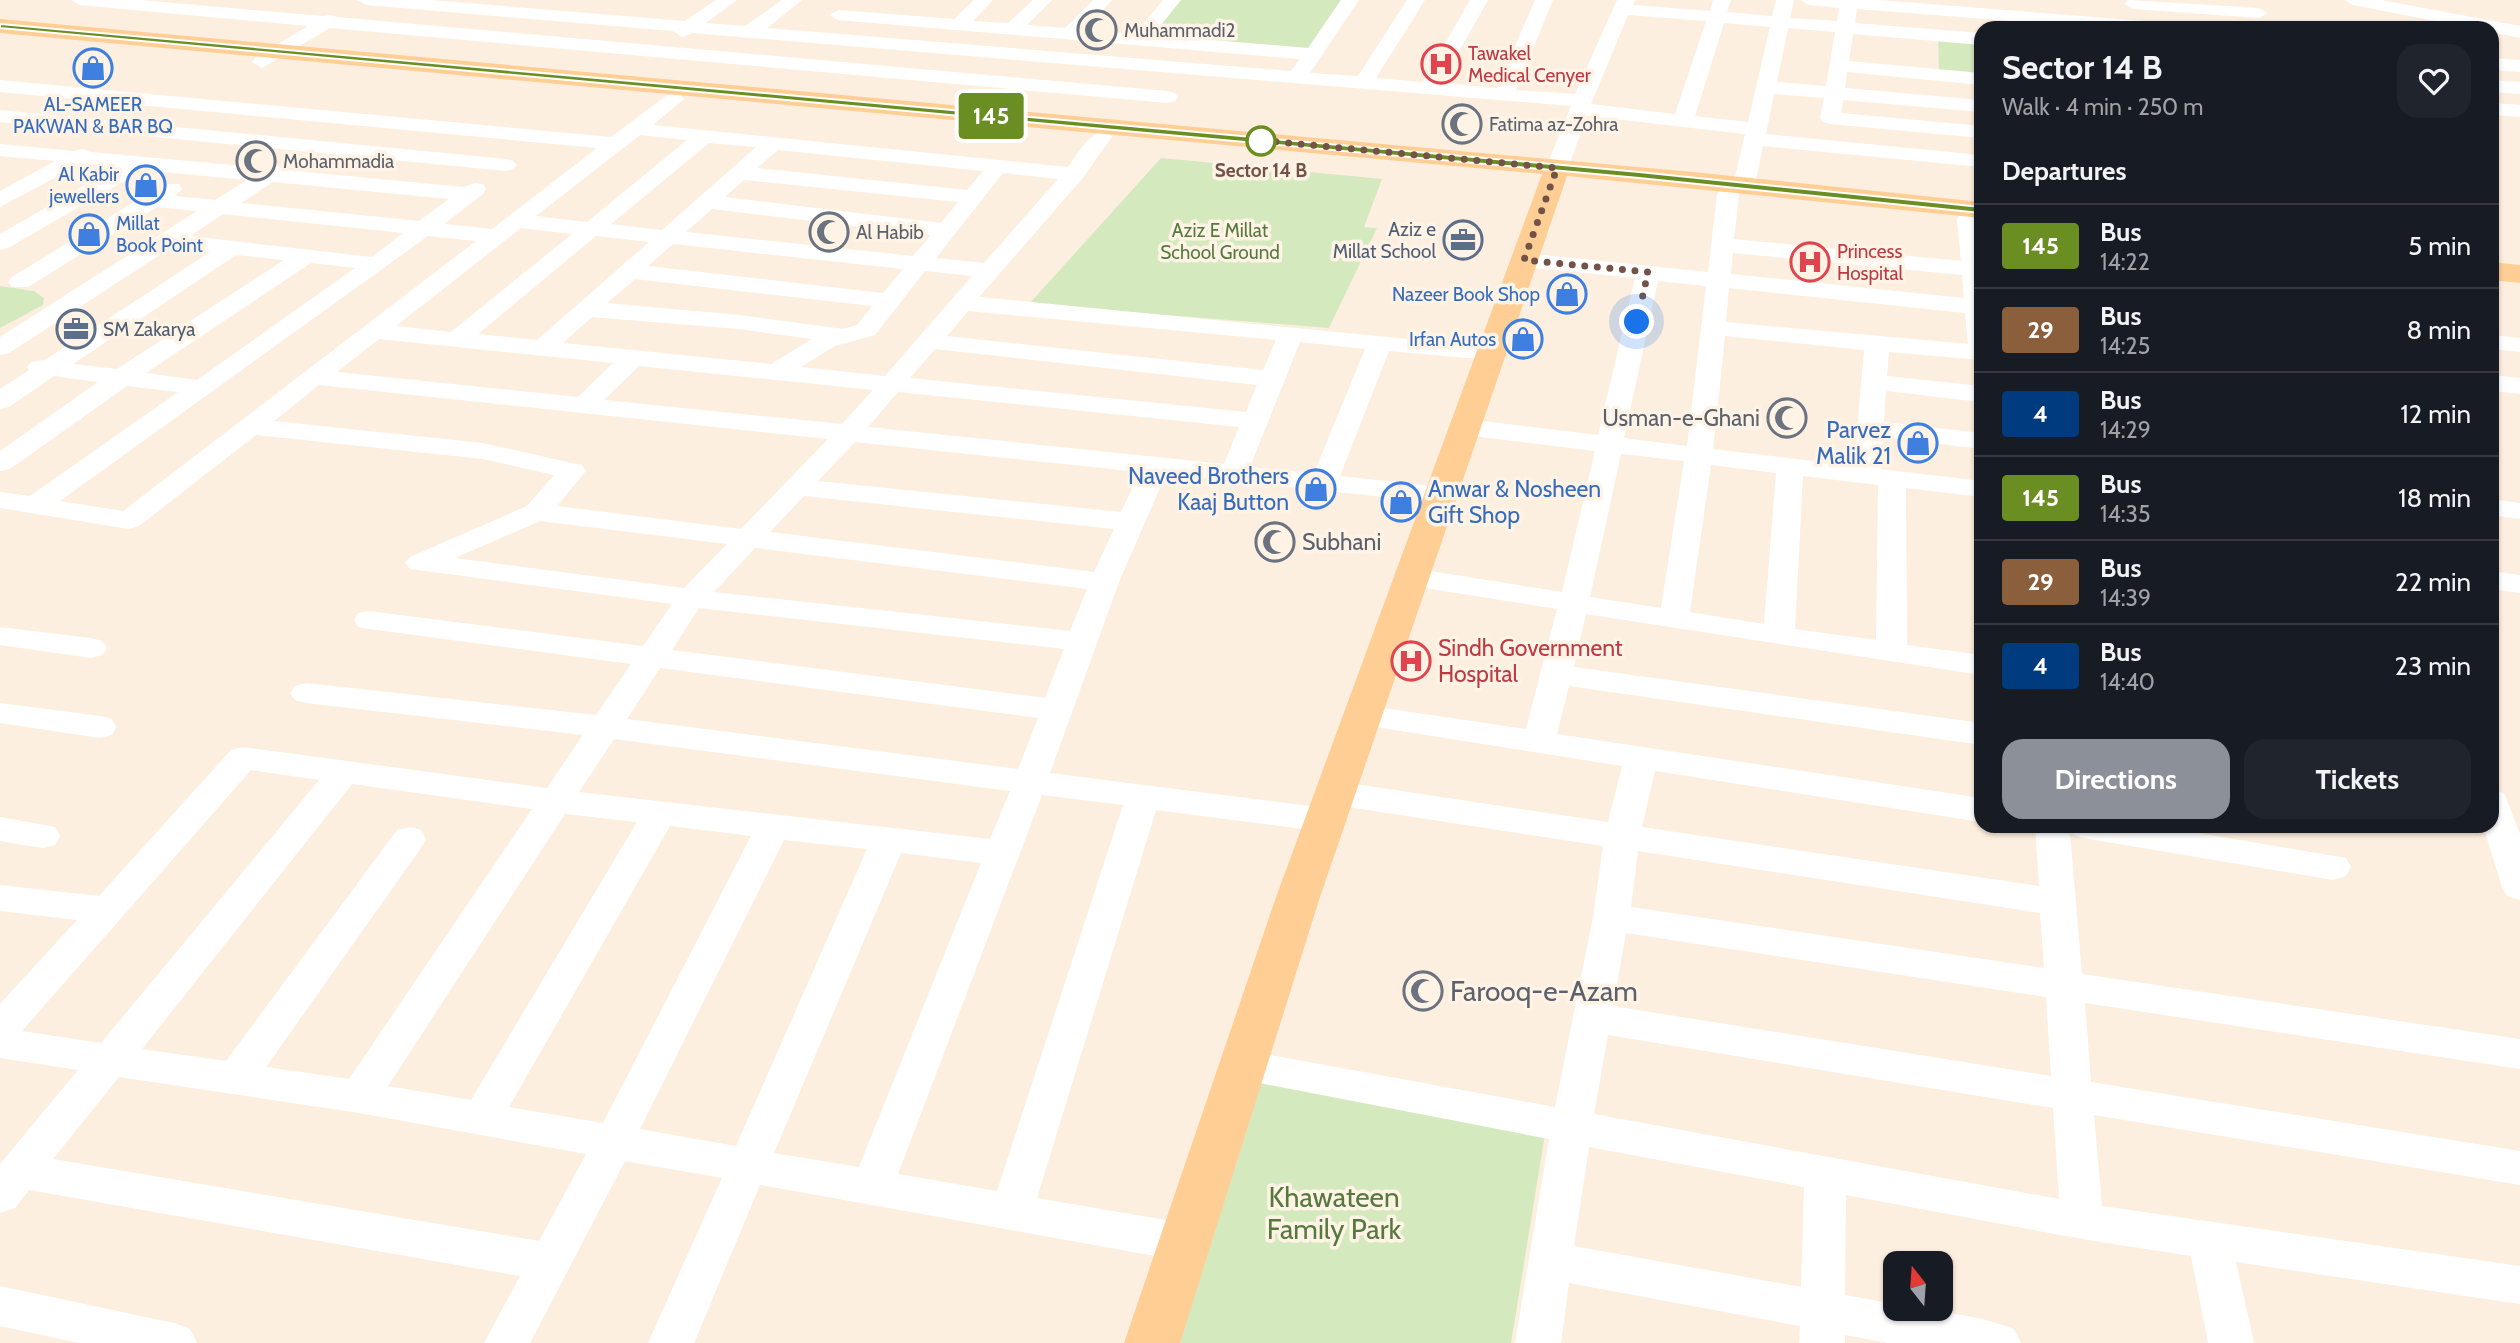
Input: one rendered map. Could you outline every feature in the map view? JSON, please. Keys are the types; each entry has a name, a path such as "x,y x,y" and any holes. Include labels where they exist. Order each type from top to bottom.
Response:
{"main road":[{"path":"0,26 674,99 1102,138 1555,173"},
{"path":"0,37 447,66 1144,130 1974,216"},
{"path":"1152,1343 1183,1242 1330,806 1555,173"},
{"path":"2499,262 2520,264"},
{"path":"2499,272 2520,274"}],"street":[{"path":"80,0 1168,97"},
{"path":"270,56 365,0 1504,95 1825,145 1974,159"},
{"path":"447,66 548,0"},
{"path":"654,51 728,0"},
{"path":"749,32 793,0"},
{"path":"809,37 856,0"},
{"path":"958,25 984,0"},
{"path":"1013,29 1043,0"},
{"path":"1070,34 1103,0"},
{"path":"1140,40 1172,0"},
{"path":"1296,78 1350,0"},
{"path":"1363,83 1416,0"},
{"path":"1429,89 1479,0"},
{"path":"1504,95 1544,0"},
{"path":"1674,619 1699,455 1722,245 1736,190 1755,134 1785,0"},
{"path":"1809,0 2033,21"},
{"path":"2048,0 2052,21"},
{"path":"2353,0 2462,21"},
{"path":"1825,145 1849,2"},
{"path":"1555,173 1621,3 1719,9 1780,22 1974,38"},
{"path":"2121,3 2260,14"},
{"path":"899,20 914,7"},
{"path":"1683,121 1719,9"},
{"path":"2404,10 2411,21"},
{"path":"838,15 1313,54"},
{"path":"2499,28 2520,32"},
{"path":"2499,46 2520,48"},
{"path":"2499,64 2520,66"},
{"path":"1839,66 1974,78"},
{"path":"1144,130 1188,69"},
{"path":"0,86 543,137 705,136 1074,174"},
{"path":"2499,86 2520,88"},
{"path":"1765,87 1974,105"},
{"path":"0,500 129,520 674,99"},
{"path":"0,200 177,103"},
{"path":"2499,110 2520,111"},
{"path":"0,116 506,165"},
{"path":"1830,118 1974,131"},
{"path":"0,348 355,120"},
{"path":"457,339 705,136"},
{"path":"36,505 377,264 543,137"},
{"path":"359,1097 691,598 848,434 1074,174 1102,138"},
{"path":"544,348 773,143"},
{"path":"3,152 469,194"},
{"path":"0,243 139,163"},
{"path":"776,372 826,341 866,330 998,166"},
{"path":"10,281 204,169"},
{"path":"740,173 973,197"},
{"path":"153,200 497,236"},
{"path":"707,202 946,230"},
{"path":"517,220 989,271"},
{"path":"168,240 377,264"},
{"path":"1722,245 1974,270"},
{"path":"0,401 233,247"},
{"path":"0,463 121,378 306,256"},
{"path":"1524,260 1974,306"},
{"path":"629,271 889,301"},
{"path":"1539,743 1574,603 1648,272"},
{"path":"10,281 90,290"},
{"path":"699,364 774,288"},
{"path":"962,303 1491,353"},
{"path":"587,309 740,322 844,336"},
{"path":"2499,322 2520,324"},
{"path":"1713,328 1974,352"},
{"path":"373,331 1255,421"},
{"path":"1234,473 1290,334"},
{"path":"929,341 1272,379"},
{"path":"1324,483 1380,342"},
{"path":"1877,343 1871,428 1880,477 1891,652"},
{"path":"2499,343 2520,345"},
{"path":"583,406 633,357"},
{"path":"0,362 203,388"},
{"path":"313,377 1441,495"},
{"path":"1874,382 1974,393"},
{"path":"2499,384 2520,386"},
{"path":"249,426 483,452 572,471 537,512 420,563 691,598 1082,642"},
{"path":"1465,427 1974,488"},
{"path":"1871,428 1974,440"},
{"path":"872,1187 1030,782 1104,582 1157,466"},
{"path":"1779,636 1790,466"},
{"path":"797,487 1131,522"},
{"path":"2499,508 2520,512"},
{"path":"537,512 1104,582"},
{"path":"1412,577 1779,636 1974,664"},
{"path":"2499,581 2520,584"},
{"path":"369,620 1057,710"},
{"path":"0,636 91,648"},
{"path":"1556,674 1974,733"},
{"path":"306,693 605,727 1143,796 1330,806 1622,836 2057,902"},
{"path":"0,713 100,727"},
{"path":"1363,715 1974,809"},
{"path":"0,1030 243,758 556,801 1002,853"},
{"path":"1538,1343 1571,1127 1611,917 1622,836 1642,758"},
{"path":"10,1183 344,772"},
{"path":"1011,1212 1143,796"},
{"path":"482,1118 660,813"},
{"path":"2499,814 2512,839 2520,887"},
{"path":"507,1343 614,1141 773,826"},
{"path":"0,829 43,836"},
{"path":"2052,833 2082,1221"},
{"path":"2127,833 2333,866"},
{"path":"236,1078 409,839"},
{"path":"671,1343 889,840"},
{"path":"0,898 107,910"},
{"path":"1611,917 2520,1054"},
{"path":"1592,1017 2520,1168"},
{"path":"0,1043 359,1097 749,1163 1183,1242"},
{"path":"1242,1066 2082,1221 2520,1286"},
{"path":"1822,1328 1825,1174"},
{"path":"10,1183 550,1262"},
{"path":"2210,1240 2231,1343"},
{"path":"1551,1261 1822,1328 1998,1343"},
{"path":"0,1306 174,1343"}],"green space":[{"path":"1172,0 1350,0 1313,54 1141,40"},
{"path":"1938,35 1974,38 1974,77 1939,74"},
{"name":"Aziz E Millat School Ground","path":"1161,158 1382,179 1364,227 1377,228 1329,328 1029,304"},
{"path":"0,286 34,291 44,298 43,305 0,328"},
{"name":"Khawateen Family Park","path":"1242,1066 1547,1122 1511,1343 1152,1343"}],"bus line":[{"name":"145","path":"0,26 1639,175 1974,209"}],"place":[{"name":"Muhammadi2","path":"1097,30"},
{"name":"Tawakel Medical Cenyer","path":"1441,64"},
{"name":"AL-SAMEER PAKWAN & BAR BQ","path":"93,68"},
{"name":"Fatima az-Zohra","path":"1462,124"},
{"name":"Sector 14 B","path":"1261,141"},
{"name":"Mohammadia","path":"256,161"},
{"name":"Al Kabir jewellers","path":"146,185"},
{"name":"Al Habib","path":"829,232"},
{"name":"Millat Book Point","path":"89,234"},
{"name":"Aziz e Millat School","path":"1463,240"},
{"name":"Princess Hospital","path":"1810,262"},
{"name":"Nazeer Book Shop","path":"1567,294"},
{"name":"SM Zakarya","path":"76,329"},
{"name":"Irfan Autos","path":"1523,339"},
{"name":"Usman-e-Ghani","path":"1787,418"},
{"name":"Parvez Malik 21","path":"1918,443"},
{"name":"Naveed Brothers Kaaj Button","path":"1316,489"},
{"name":"Anwar & Nosheen Gift Shop","path":"1401,502"},
{"name":"Subhani","path":"1275,542"},
{"name":"Sindh Government Hospital","path":"1411,661"},
{"name":"Farooq-e-Azam","path":"1423,991"}],"route":[{"path":"1261,141 1256,140 1557,168 1524,260 1648,272 1637,322"}]}
